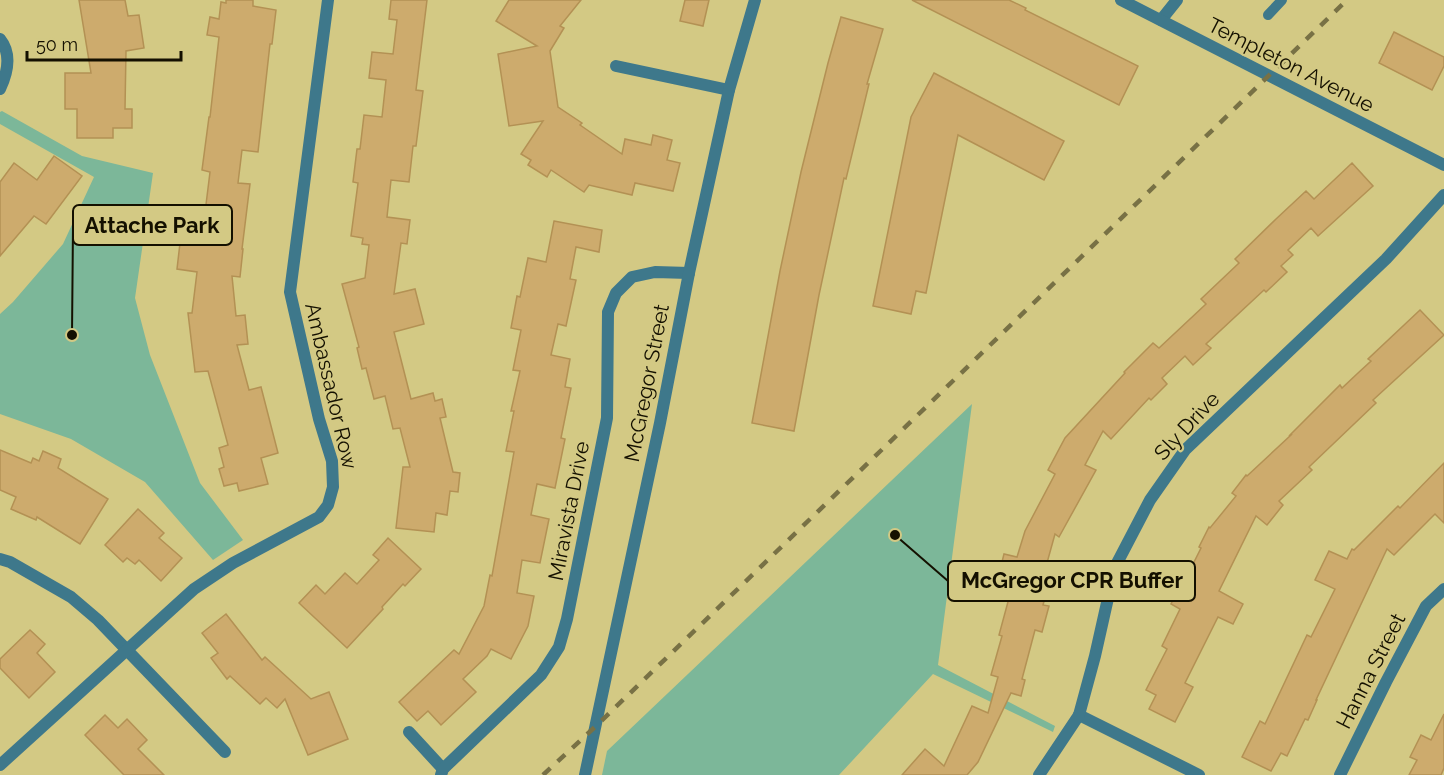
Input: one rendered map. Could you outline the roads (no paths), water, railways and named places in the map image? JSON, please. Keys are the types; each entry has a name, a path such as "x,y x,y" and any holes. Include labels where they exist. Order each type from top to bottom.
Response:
{"street":[{"name":"Ambassador Row","path":"0,765 194,589 233,563 319,517 328,505 333,487 332,461 290,292 327,0"},
{"name":"McGregor Street","path":"585,775 729,90 755,0"},
{"name":"Templeton Avenue","path":"1121,0 1444,165"},
{"path":"1161,20 1177,0"},
{"path":"0,39 8,58 6,77 0,89"},
{"path":"616,66 729,90"},
{"name":"Sly Drive","path":"1039,775 1079,715 1115,567 1150,500 1185,450 1386,259 1444,195"},
{"name":"Miravista Drive","path":"410,732 442,772 541,675 559,647 567,619 607,418 608,312 615,293 632,277 655,272 689,273"},
{"path":"0,559 20,567 71,597 98,620 225,752"},
{"name":"Hanna Street","path":"1340,775 1426,606 1444,589"},
{"path":"1079,715 1199,775"}],"lane":[{"path":"1268,15 1282,0"}],"railway":[{"path":"543,775 1347,0"}],"place":[{"name":"Attache Park","path":"72,335"},
{"name":"McGregor CPR Buffer","path":"895,535"}]}
